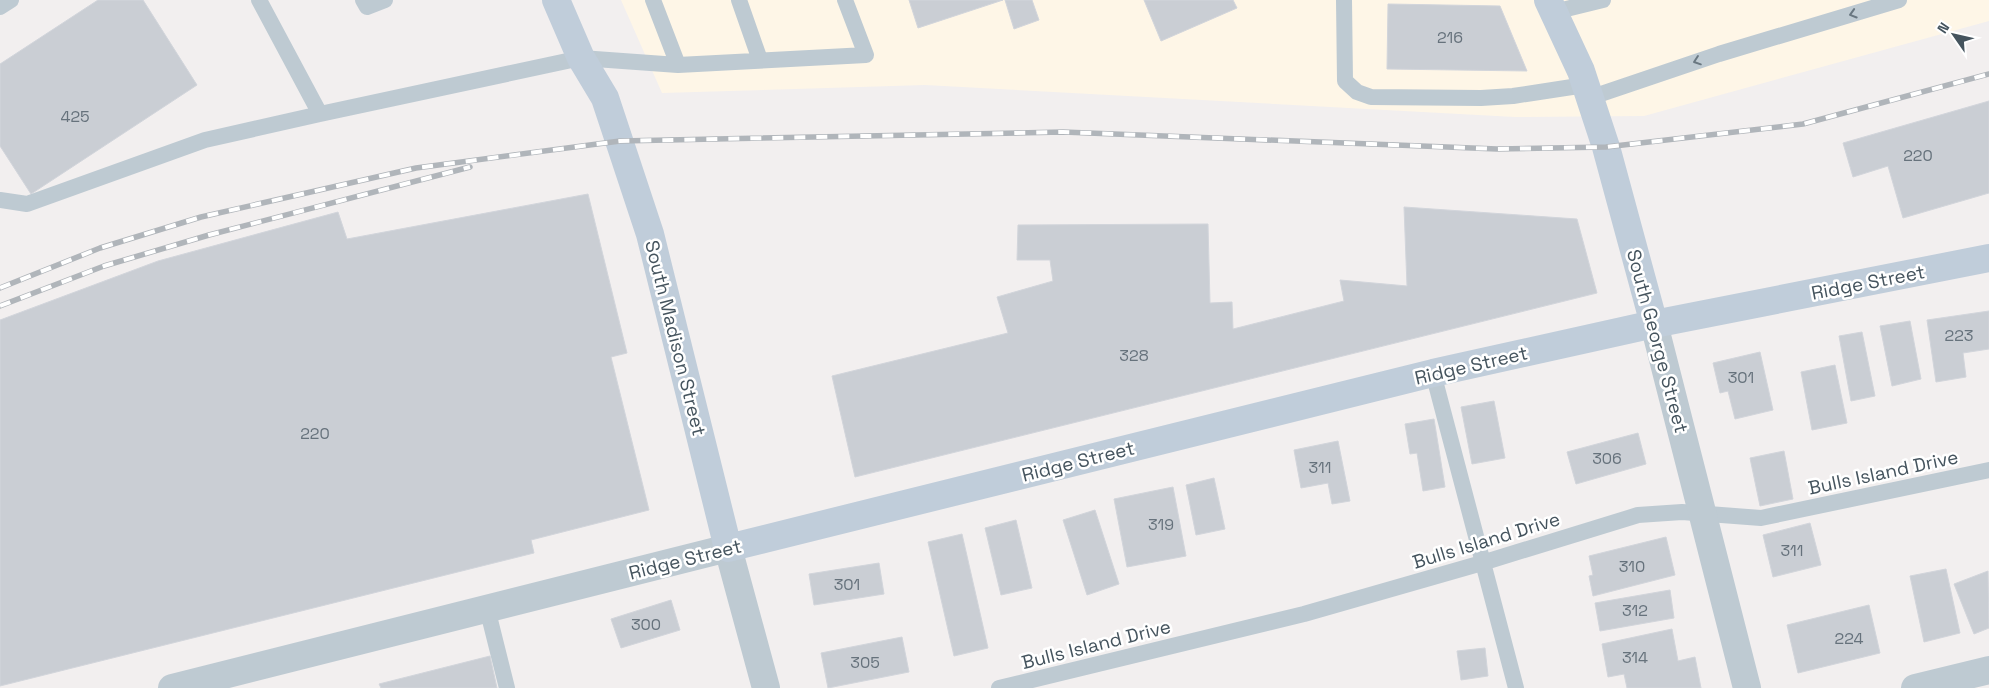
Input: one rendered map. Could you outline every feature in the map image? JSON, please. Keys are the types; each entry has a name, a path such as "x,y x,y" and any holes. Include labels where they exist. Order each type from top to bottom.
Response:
{"street":[{"name":"South Madison Street","path":"556,0 581,58 606,98 650,234 728,548 766,688"},
{"name":"South George Street","path":"1551,6 1587,92 1606,147 1704,515 1747,688"},
{"name":"Ridge Street","path":"172,688 1433,373 1654,324 1989,258"},
{"path":"1915,688 1989,670"}],"lane":[{"path":"0,7 11,0"},
{"path":"259,0 320,114"},
{"path":"363,0 367,7 385,0"},
{"path":"653,0 678,65"},
{"path":"740,0 760,60"},
{"path":"0,200 27,204 205,140 581,58 678,65 866,55 845,0"},
{"path":"1344,0 1345,81 1357,92 1371,96 1481,98 1587,92 1899,0"},
{"path":"1551,6 1603,0"},
{"path":"1433,373 1516,688"},
{"name":"Bulls Island Drive","path":"999,688 1304,614 1482,563 1638,515 1682,512 1761,518 1989,470"},
{"path":"487,608 507,688"}],"shaded area":[{"path":"621,0 1989,0 1989,21 1644,116 1515,117 925,85 662,93"}],"building":[{"path":"98,0 143,0 197,85 31,194 0,146 0,64"},
{"path":"909,0 1003,0 918,28"},
{"path":"1005,0 1032,0 1039,20 1014,29"},
{"path":"1144,0 1233,0 1237,8 1161,41"},
{"path":"1388,4 1500,6 1527,71 1387,69"},
{"path":"1989,101 1989,193 1903,218 1888,166 1853,177 1843,143"},
{"path":"588,194 627,353 611,357 649,510 531,540 534,553 0,686 0,320 158,261 338,212 347,239"},
{"path":"1404,207 1577,219 1597,293 855,477 832,376 1008,333 997,297 1053,281 1050,260 1017,260 1018,225 1208,224 1210,303 1232,302 1233,329 1344,301 1340,280 1407,286"},
{"path":"1989,311 1989,349 1963,353 1966,377 1936,382 1927,320"},
{"path":"1910,321 1921,379 1892,386 1880,326"},
{"path":"1862,332 1875,396 1851,401 1839,336"},
{"path":"1760,352 1773,410 1735,419 1728,391 1720,393 1713,363"},
{"path":"1835,365 1847,423 1812,430 1801,372"},
{"path":"1494,401 1505,458 1472,464 1461,407"},
{"path":"1434,419 1445,487 1423,491 1417,453 1410,454 1405,424"},
{"path":"1638,433 1646,464 1576,484 1567,452"},
{"path":"1338,441 1350,501 1332,504 1328,483 1301,488 1294,450"},
{"path":"1784,451 1793,499 1760,506 1750,458"},
{"path":"1214,478 1225,529 1196,535 1186,485"},
{"path":"1173,487 1186,556 1127,567 1114,499"},
{"path":"1095,510 1119,584 1087,595 1063,520"},
{"path":"1016,520 1032,588 1001,595 985,528"},
{"path":"1810,523 1821,565 1773,577 1763,535"},
{"path":"962,534 988,648 954,656 928,542"},
{"path":"1666,537 1675,575 1593,596 1589,576 1593,575 1589,556"},
{"path":"879,563 884,594 814,605 809,574"},
{"path":"1946,569 1960,633 1924,642 1910,576"},
{"path":"1988,571 1989,628 1974,634 1954,584"},
{"path":"1670,590 1674,618 1600,631 1595,603"},
{"path":"671,600 680,630 621,648 611,619"},
{"path":"1869,605 1880,653 1798,673 1787,625"},
{"path":"1672,629 1678,661 1695,657 1701,688 1627,688 1624,674 1608,677 1602,644"},
{"path":"902,637 909,672 828,688 821,653"},
{"path":"1485,648 1488,676 1461,680 1457,651"},
{"path":"490,656 497,688 381,688 379,684"}],"railway":[{"path":"0,288 100,248 201,217 416,168 620,141 1063,132 1497,149 1606,147 1803,124 1989,74"},
{"path":"0,306 104,266 209,235 470,167"}]}
